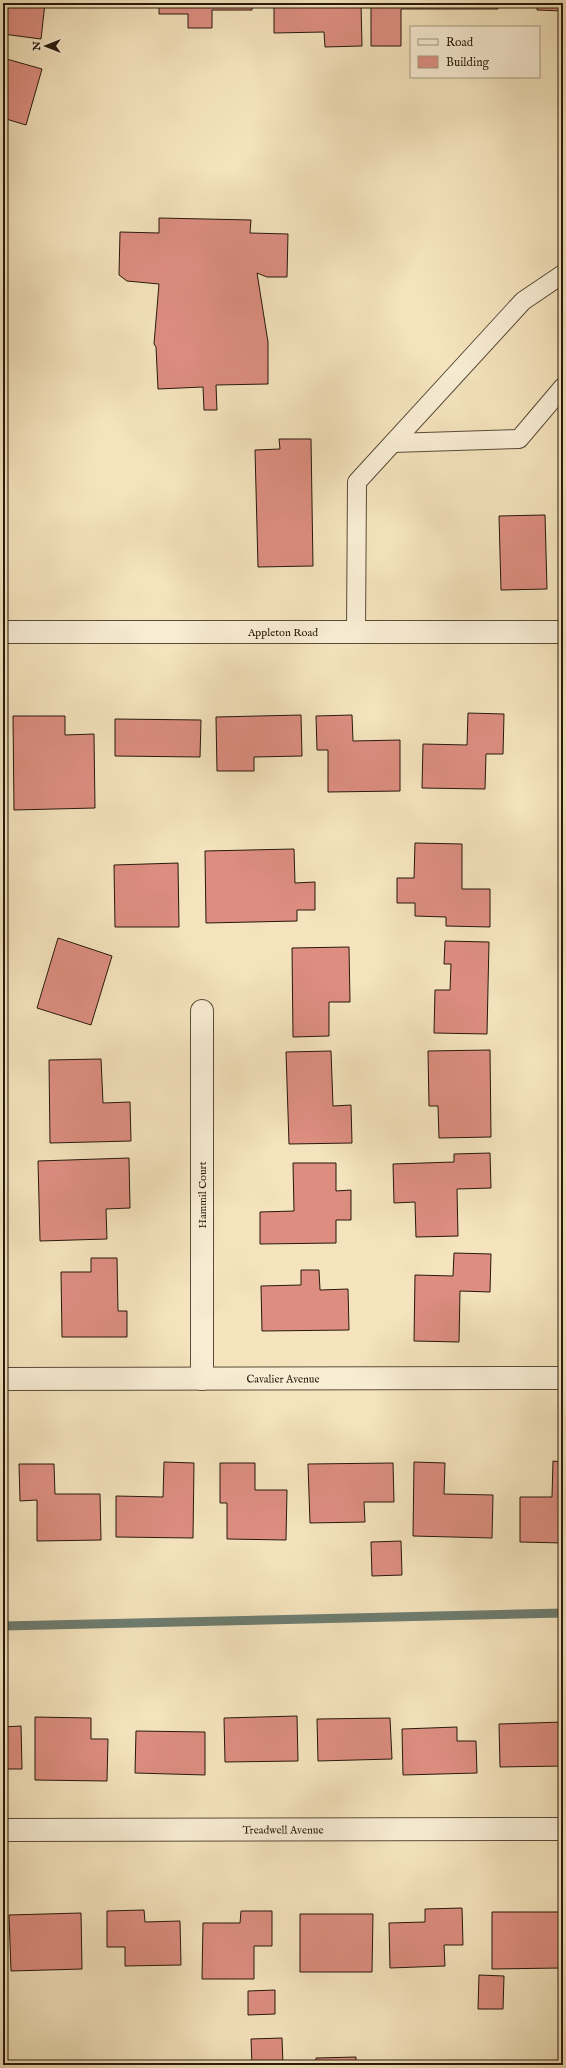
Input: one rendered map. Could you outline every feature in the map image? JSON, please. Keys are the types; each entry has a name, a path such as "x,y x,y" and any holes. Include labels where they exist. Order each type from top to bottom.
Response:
{"street":[{"name":"Appleton Road","path":"3,632 563,632"},
{"name":"Hammil Court","path":"202,1011 202,1379"},
{"name":"Cavalier Avenue","path":"3,1379 563,1378"},
{"name":"Treadwell Avenue","path":"3,1830 563,1829"}],"lane":[{"path":"356,632 357,482 523,301 563,274"},
{"path":"392,443 519,439 563,387"}],"building":[{"path":"3,3 45,3 41,39 3,34"},
{"path":"159,3 252,3 252,10 212,10 212,28 188,28 188,14 159,14"},
{"path":"274,3 361,3 362,46 325,47 324,32 274,33"},
{"path":"371,3 498,3 498,9 401,9 401,46 371,46"},
{"path":"537,3 563,3 563,11 537,10"},
{"path":"3,58 42,69 26,125 3,118"},
{"path":"159,218 251,220 250,233 288,234 287,277 267,277 257,273 268,342 268,384 216,385 217,410 204,410 203,387 158,389 156,347 154,344 159,284 127,281 119,275 120,232 159,233"},
{"path":"279,439 311,439 313,566 258,567 255,450 280,449"},
{"path":"545,515 547,589 501,590 499,516"},
{"path":"468,713 504,714 503,754 486,754 485,789 422,788 423,744 467,745"},
{"path":"301,715 302,756 254,757 254,771 217,771 216,717"},
{"path":"352,715 353,741 400,740 400,791 328,792 328,750 317,750 316,716"},
{"path":"13,716 65,716 65,735 94,734 95,808 14,810"},
{"path":"115,719 201,720 200,757 115,756"},
{"path":"415,843 462,844 462,889 490,889 490,927 446,926 446,917 415,916 415,903 397,903 397,878 414,878"},
{"path":"294,849 295,883 315,882 315,910 297,910 297,921 206,923 205,851"},
{"path":"178,863 179,927 115,927 114,865"},
{"path":"58,938 112,956 91,1025 37,1008"},
{"path":"445,941 489,942 487,1034 434,1033 435,990 450,990 451,964 444,964"},
{"path":"349,947 350,1002 329,1002 329,1036 293,1037 292,948"},
{"path":"490,1050 491,1137 439,1138 438,1106 429,1106 428,1051"},
{"path":"331,1051 333,1106 351,1105 352,1143 289,1144 286,1052"},
{"path":"101,1059 103,1103 130,1102 131,1141 50,1143 49,1060"},
{"path":"490,1153 491,1188 457,1189 458,1236 416,1237 415,1202 394,1203 393,1164 454,1162 454,1154"},
{"path":"129,1158 130,1208 106,1209 107,1239 40,1241 38,1161"},
{"path":"293,1163 336,1163 336,1191 351,1190 351,1220 336,1220 336,1243 260,1244 260,1212 294,1211"},
{"path":"454,1253 491,1254 490,1292 460,1291 459,1342 414,1341 415,1275 453,1276"},
{"path":"91,1258 117,1258 118,1311 127,1311 127,1337 62,1337 61,1272 91,1272"},
{"path":"301,1270 319,1270 320,1290 348,1289 349,1330 262,1331 261,1286 301,1285"},
{"path":"553,1461 563,1462 563,1543 520,1542 520,1497 552,1497"},
{"path":"164,1462 194,1463 193,1538 116,1537 116,1496 163,1497"},
{"path":"414,1462 445,1463 444,1494 493,1495 492,1538 413,1536"},
{"path":"220,1463 255,1463 255,1490 287,1490 286,1540 227,1539 227,1503 220,1503"},
{"path":"393,1463 394,1502 364,1502 365,1522 310,1523 308,1464"},
{"path":"19,1464 54,1464 55,1494 100,1494 101,1540 37,1541 37,1500 20,1501"},
{"path":"401,1541 402,1575 372,1576 371,1542"},
{"path":"297,1716 298,1761 225,1762 224,1718"},
{"path":"35,1717 91,1718 91,1739 108,1739 107,1781 35,1780"},
{"path":"390,1718 392,1759 318,1761 317,1719"},
{"path":"563,1722 563,1766 500,1767 499,1724"},
{"path":"21,1726 22,1769 3,1769 3,1727"},
{"path":"457,1727 457,1741 476,1741 477,1773 403,1775 402,1729"},
{"path":"136,1731 205,1732 205,1775 135,1773"},
{"path":"462,1908 463,1945 444,1945 445,1966 390,1968 389,1923 425,1922 425,1909"},
{"path":"144,1910 145,1922 180,1921 181,1965 125,1966 125,1947 107,1947 107,1911"},
{"path":"241,1911 272,1911 272,1946 254,1946 254,1979 202,1979 203,1923 240,1923"},
{"path":"492,1912 560,1912 560,1968 492,1969"},
{"path":"81,1913 82,1969 11,1971 9,1915"},
{"path":"300,1914 373,1914 372,1972 300,1972"},
{"path":"479,1975 504,1976 503,2009 478,2009"},
{"path":"275,1990 275,2014 248,2015 248,1991"},
{"path":"282,2038 283,2065 252,2065 251,2039"},
{"path":"356,2057 356,2065 316,2065 316,2058"}],"waterway":[{"path":"3,1626 563,1613"}]}
